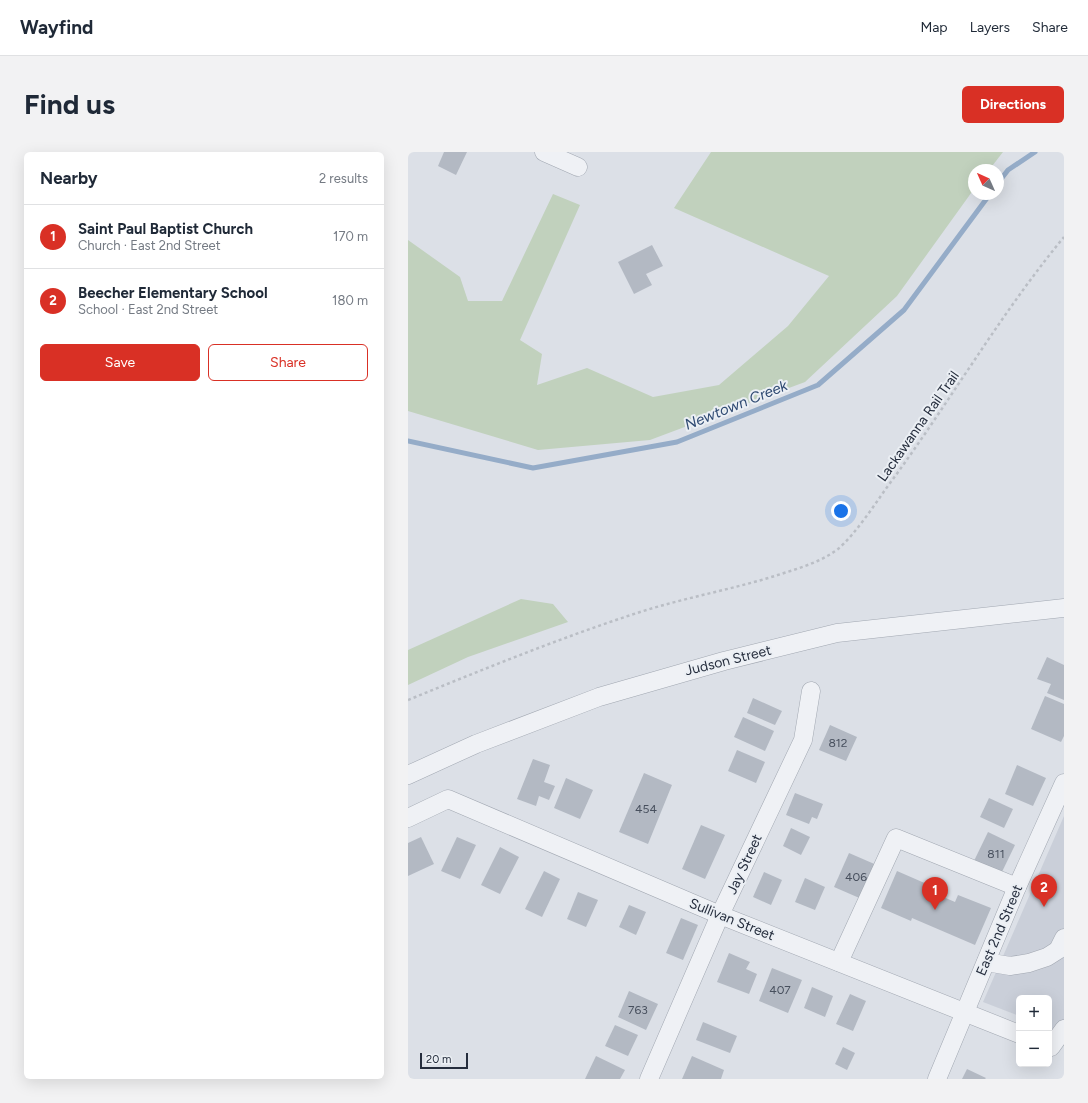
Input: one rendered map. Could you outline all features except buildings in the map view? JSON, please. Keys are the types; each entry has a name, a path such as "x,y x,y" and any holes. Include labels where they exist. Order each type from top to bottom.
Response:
{"street":[{"path":"544,152 578,166"},
{"name":"Judson Street","path":"408,775 476,744 599,697 724,661 837,633 1064,608"},
{"name":"Jay Street","path":"649,1079 720,915 803,740 811,691"},
{"name":"East 2nd Street","path":"937,1079 1017,887 1064,783"},
{"name":"Sullivan Street","path":"408,818 448,799 720,915 965,1011 1016,1033"},
{"path":"840,962 896,838 1017,887"},
{"path":"986,962 1010,966 1029,963 1047,957 1058,950 1064,938"},
{"path":"1055,1048 1064,1029"}],"path":[{"name":"Lackawanna Rail Trail","path":"408,700 479,671 638,613 706,594 753,583 816,562 839,548 854,531 930,428 1037,269 1064,237"}],"shaded area":[{"path":"1064,816 1064,1035 1052,1030 1052,995 1016,995 1016,1015 983,1002"}],"green space":[{"path":"711,152 1003,152 994,164 968,164 968,197 897,296 805,382 650,440 538,450 408,411 408,240 460,277 468,301 502,301 553,194 580,205 520,340 542,354 537,385 587,368 653,397 719,385 788,326 829,276 674,208"},
{"path":"521,599 553,604 568,622 468,657 408,685 408,650"}],"waterway":[{"name":"Newtown Creek","path":"1004,175 1008,170 1035,152"},
{"name":"Newtown Creek","path":"408,441 533,468 677,442 818,385 904,310 986,200"}],"place":[{"name":"Beecher Elementary School","path":"1044,907"},
{"name":"Saint Paul Baptist Church","path":"935,910"}]}
